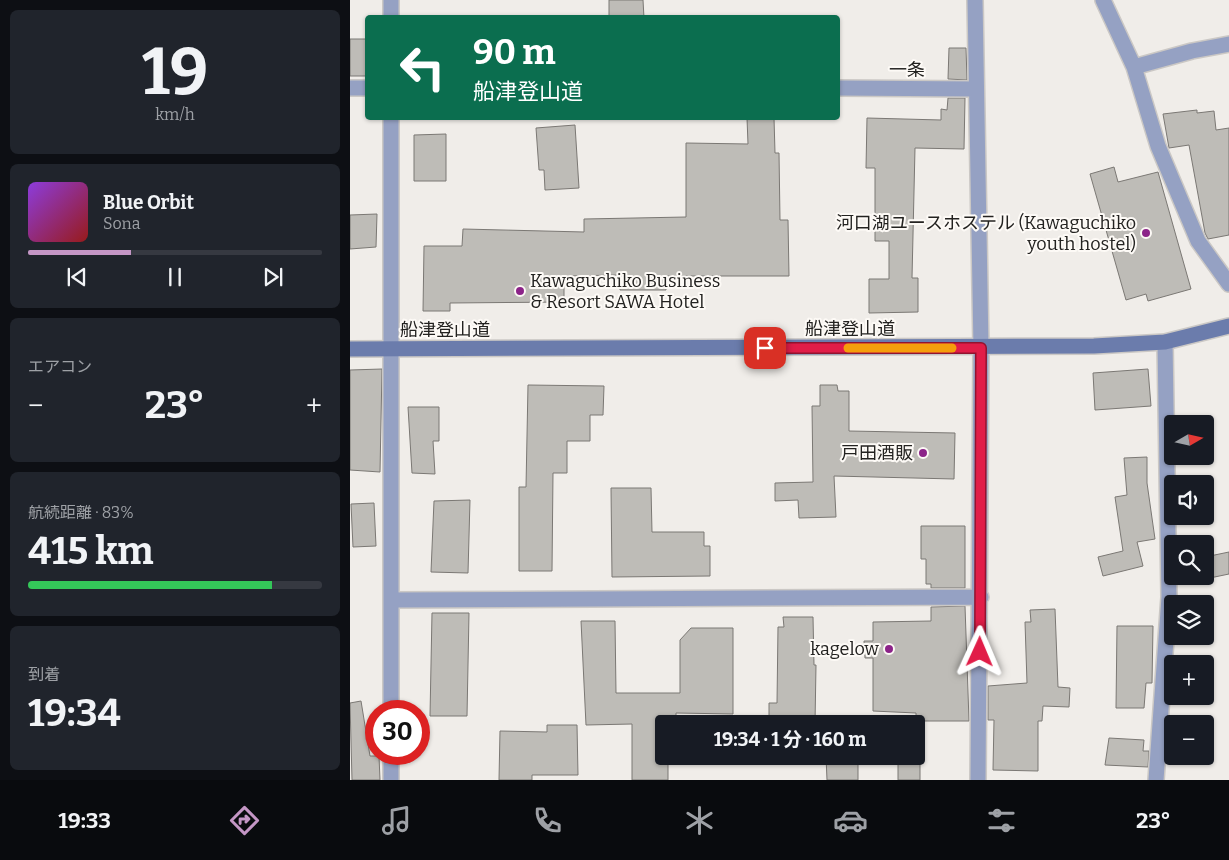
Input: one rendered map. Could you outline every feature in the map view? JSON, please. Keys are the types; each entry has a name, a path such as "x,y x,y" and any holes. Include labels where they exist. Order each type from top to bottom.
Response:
{"street":[{"path":"391,0 391,15"},
{"path":"975,0 981,348 981,597 978,780"},
{"path":"1103,0 1134,67 1158,146 1198,241 1229,284"},
{"path":"1134,67 1192,51 1229,44"},
{"path":"350,88 365,88"},
{"name":"一条","path":"840,88 976,88"},
{"path":"391,120 391,700"},
{"name":"船津登山道","path":"350,349 981,348 1165,342 1229,326"},
{"path":"1156,780 1168,597 1165,342"},
{"path":"391,600 981,597"},
{"path":"391,765 391,780"}],"building":[{"path":"609,0 643,0 644,15 609,15"},
{"path":"350,39 365,39 365,76 350,76"},
{"path":"949,48 966,48 967,80 948,79"},
{"path":"948,98 965,98 964,149 915,148 912,278 918,278 918,312 869,313 869,279 889,279 889,241 875,241 875,168 866,168 867,118 941,120 941,109 947,110"},
{"path":"1197,110 1197,113 1214,111 1216,130 1229,128 1229,235 1208,239 1205,233 1189,145 1169,148 1163,114"},
{"path":"747,120 774,120 775,153 779,153 780,220 788,220 789,276 666,276 666,290 620,290 620,275 564,276 564,302 450,303 450,311 423,311 424,246 462,246 463,229 584,232 584,219 686,217 686,143 748,144"},
{"path":"575,125 579,188 545,190 544,170 539,170 536,128"},
{"path":"446,134 446,181 414,181 414,135"},
{"path":"1114,167 1118,182 1158,172 1191,289 1148,301 1146,294 1126,300 1090,174"},
{"path":"377,214 376,247 350,249 350,215"},
{"path":"382,369 380,472 350,470 350,370"},
{"path":"1148,369 1151,406 1095,410 1093,373"},
{"path":"528,385 604,386 603,415 590,415 590,441 567,441 567,473 553,473 552,571 519,571 519,487 526,487"},
{"path":"820,385 837,385 838,391 849,391 849,431 955,433 954,479 834,476 836,517 799,518 798,500 775,501 775,483 813,482 812,406 820,406"},
{"path":"408,407 439,407 439,441 433,441 435,474 412,473"},
{"path":"1147,457 1147,483 1155,539 1137,542 1143,566 1103,576 1098,557 1123,551 1115,497 1127,495 1124,458"},
{"path":"611,488 651,488 652,532 704,532 704,546 710,546 710,576 612,577"},
{"path":"470,500 468,573 431,572 434,501"},
{"path":"374,503 376,546 353,547 351,504"},
{"path":"921,526 965,526 965,588 931,588 931,584 926,584 926,559 921,559"},
{"path":"1229,552 1229,574 1214,577 1214,555"},
{"path":"965,606 969,721 925,721 925,715 916,715 916,713 873,711 873,658 865,658 864,641 873,641 873,622 931,621 931,607"},
{"path":"1055,609 1058,687 1070,688 1069,707 1043,706 1042,721 1038,721 1038,771 993,770 994,720 988,720 988,686 1027,683 1025,622 1031,622 1030,610"},
{"path":"432,613 469,613 467,716 430,716"},
{"path":"783,617 813,617 814,665 816,665 815,715 769,715 769,703 777,703 778,627 784,627"},
{"path":"581,621 615,621 616,693 680,693 680,640 691,628 733,628 733,714 676,713 676,715 655,715 655,765 668,765 668,780 632,780 632,724 586,725"},
{"path":"1117,626 1153,626 1152,683 1146,683 1144,708 1116,708"},
{"path":"361,701 365,725 365,765 379,765 380,780 352,780 350,703"},
{"path":"547,725 577,725 578,775 532,775 532,780 499,780 500,731 547,732"},
{"path":"1109,738 1144,740 1143,751 1149,751 1148,767 1105,765"},
{"path":"826,765 858,765 858,780 827,780"},
{"path":"898,765 920,765 920,780 898,780"}],"slow traffic":[{"path":"848,348 952,348"}],"place":[{"name":"河口湖ユースホステル (Kawaguchiko youth hostel)","path":"1146,233"},
{"name":"Kawaguchiko Business & Resort SAWA Hotel","path":"520,291"},
{"name":"戸田酒販","path":"923,453"},
{"name":"kagelow","path":"889,649"}],"route":[{"path":"765,348 981,348 980,652"}]}
